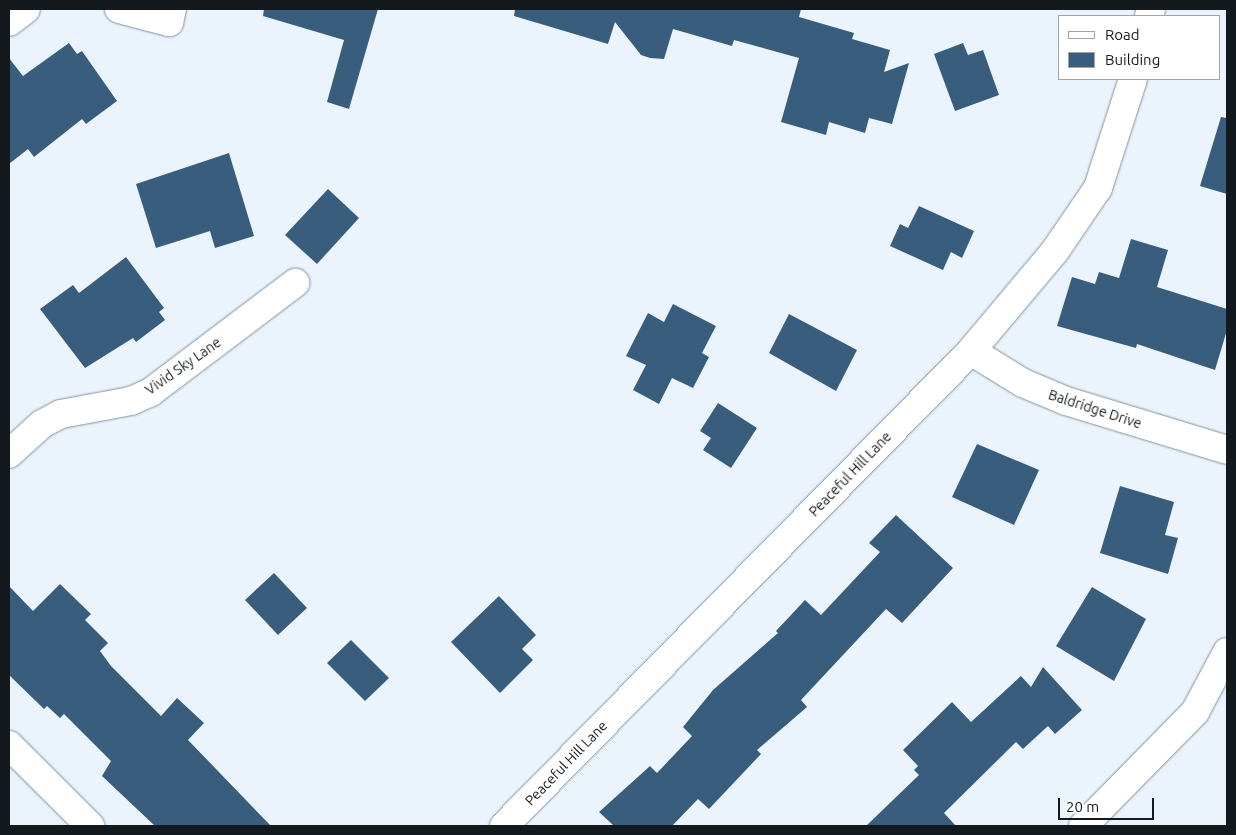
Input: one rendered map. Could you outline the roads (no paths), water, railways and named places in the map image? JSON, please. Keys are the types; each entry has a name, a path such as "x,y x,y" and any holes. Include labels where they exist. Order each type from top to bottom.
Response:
{"street":[{"path":"9,22 26,9"},
{"path":"119,9 171,15"},
{"name":"Peaceful Hill Lane","path":"504,826 971,351 1055,251 1098,188 1133,80"},
{"name":"Vivid Sky Lane","path":"9,454 42,424 61,414 131,401 151,392 295,283"},
{"name":"Baldridge Drive","path":"971,351 1023,384 1066,401 1227,450"},
{"path":"1083,826 1195,712 1227,652"},
{"path":"9,745 90,826"}]}
